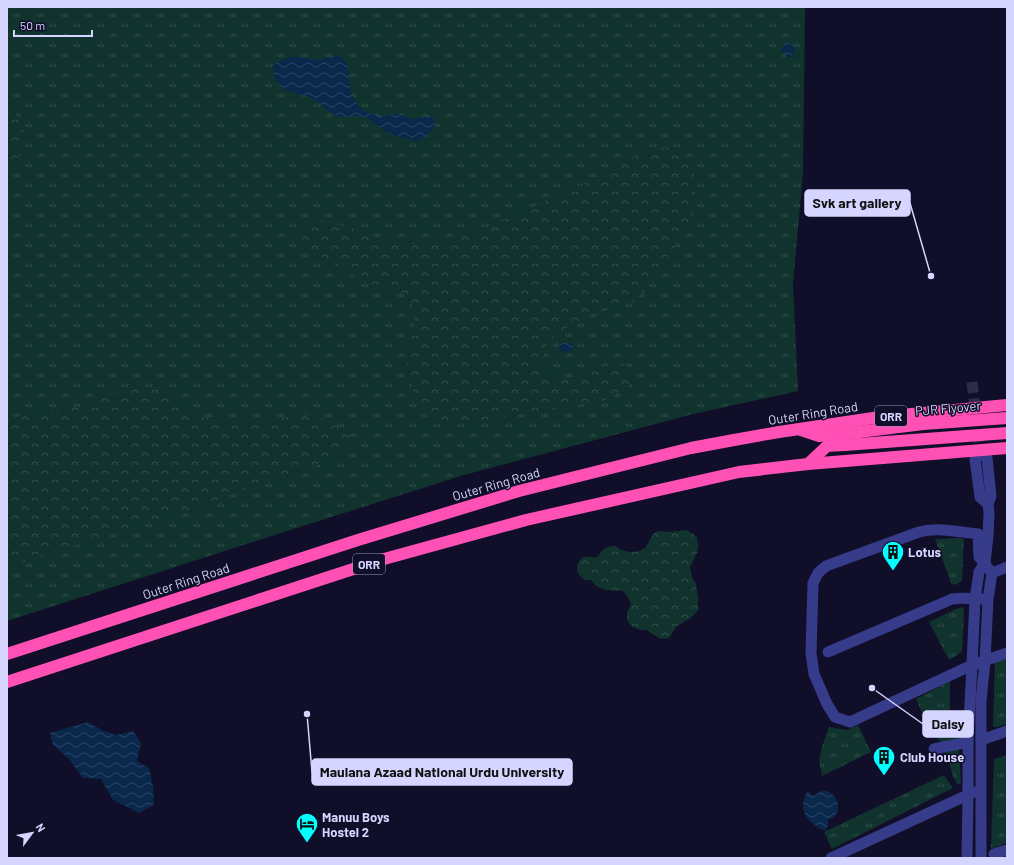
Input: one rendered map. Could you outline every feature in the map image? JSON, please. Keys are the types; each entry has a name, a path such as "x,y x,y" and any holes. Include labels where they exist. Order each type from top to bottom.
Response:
{"highway":[{"name":"Outer Ring Road","path":"7,654 358,540 519,491 691,448 734,440 880,417 1006,404"},
{"name":"PJR Flyover","path":"808,464 827,446 844,439 923,424 1007,418"},
{"name":"PJR Flyover","path":"798,429 819,436 844,439 1007,432"},
{"name":"ORR","path":"7,682 384,559 526,520 739,472 808,464 1007,448"}],"street":[{"path":"981,858 981,701 985,661 988,599 988,504"},
{"path":"989,568 979,556 978,534 938,530 919,532 826,566 818,573 813,583 811,654 814,674 826,704 836,717 850,722 972,665 1007,653"},
{"path":"968,858 968,742 975,599 980,572 989,568 1007,567"},
{"path":"828,652 952,599 988,599"},
{"path":"981,740 1007,731"},
{"path":"934,749 968,742"},
{"path":"831,858 968,794 982,790"},
{"path":"994,854 1007,850"}],"green space":[{"path":"7,7 805,7 803,173 793,284 798,391 693,414 464,475 7,621"},
{"path":"7,105 12,109 21,122 23,145 21,152 7,169"},
{"path":"672,147 685,154 692,164 695,183 695,204 689,221 679,240 644,292 632,302 593,314 556,333 545,348 541,363 546,373 563,380 580,376 613,363 624,364 629,368 632,374 630,385 605,400 463,424 438,424 425,415 417,401 407,371 408,342 414,324 414,315 413,308 406,295 396,289 369,284 359,279 308,248 298,232 299,228 311,221 323,221 345,226 389,242 419,244 444,243 488,227 547,201 590,181 619,164 652,148"},
{"path":"145,387 168,395 202,417 251,423 306,414 326,420 341,428 350,436 350,447 333,461 292,473 196,508 7,567 7,419 41,411 85,406 114,393"},
{"path":"687,530 697,537 697,553 690,567 692,577 696,584 698,610 692,617 676,627 669,638 661,639 646,630 640,630 631,626 627,620 627,612 631,605 629,599 623,591 605,590 596,586 591,580 585,580 578,573 577,565 582,558 586,556 597,557 607,547 615,546 621,550 630,552 640,551 647,546 655,532"},
{"path":"935,539 964,539 962,581 955,585 951,583"},
{"path":"963,607 962,652 949,660 929,622"},
{"path":"995,654 1007,655 1007,724 993,727"},
{"path":"950,681 950,716 928,726 916,699"},
{"path":"961,719 961,740 942,743 938,739 935,730"},
{"path":"858,725 871,752 822,776 819,760 829,727 847,730"},
{"path":"959,746 961,784 957,784 945,750"},
{"path":"1007,755 1007,843 991,849 994,759"},
{"path":"944,775 953,788 832,849 824,832"}],"water":[{"path":"784,43 793,45 795,48 795,53 789,58 781,51"},
{"path":"337,56 342,58 347,65 351,92 361,108 369,113 380,116 401,114 408,118 414,119 431,116 435,123 431,132 422,138 413,141 391,135 367,118 356,116 337,116 310,97 292,92 282,87 275,77 273,68 276,63 291,57 302,57 315,60"},
{"path":"564,343 573,344 573,348 569,352 559,349 558,346"},
{"path":"88,722 102,730 116,735 133,731 141,743 137,761 149,768 153,786 154,805 139,813 113,800 101,779 83,778 69,759 53,745 50,733"},
{"path":"822,791 830,792 838,802 838,810 835,816 828,820 828,825 825,830 820,829 813,824 805,814 803,805 807,792 813,796"}],"tunnel":[{"path":"972,382 980,454"}],"place":[{"name":"Svk art gallery","path":"931,276"},
{"name":"Lotus","path":"893,572"},
{"name":"Daisy","path":"872,688"},
{"name":"Maulana Azaad National Urdu University","path":"307,714"},
{"name":"Club House","path":"884,776"},
{"name":"Manuu Boys Hostel 2","path":"307,844"}]}
